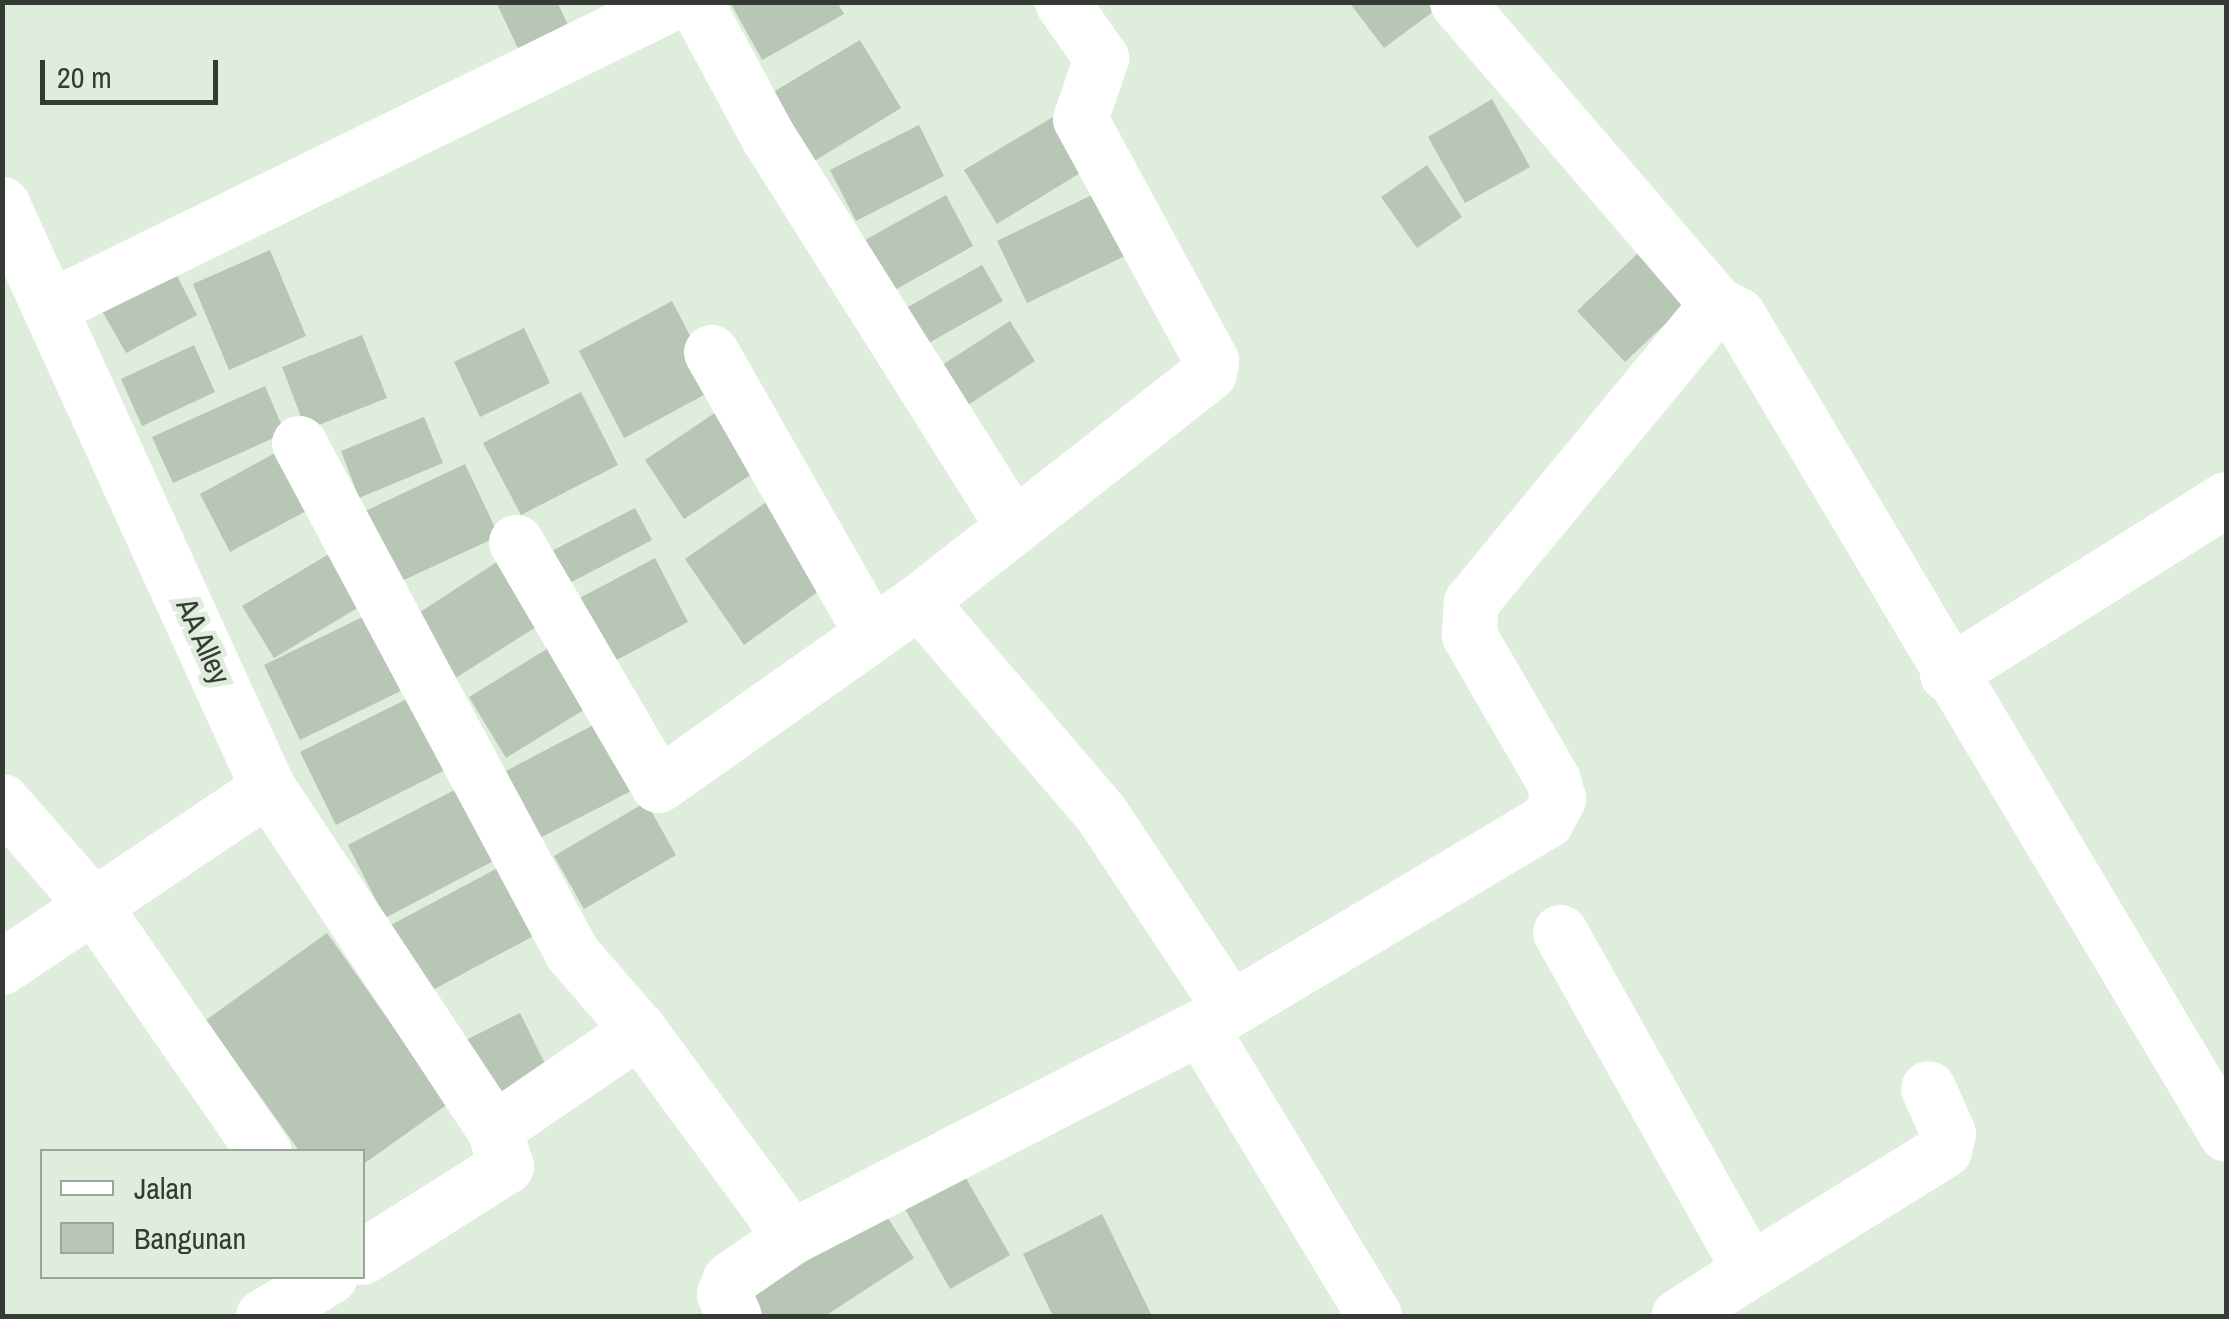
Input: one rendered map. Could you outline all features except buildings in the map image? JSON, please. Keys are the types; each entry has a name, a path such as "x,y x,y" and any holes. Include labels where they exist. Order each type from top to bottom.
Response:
{"street":[{"path":"56,304 674,2"},
{"path":"695,2 768,137 1014,528"},
{"path":"516,542 646,777 658,784 919,601 1204,379 1211,360 1080,119 1101,58 1062,2"},
{"path":"1457,2 1717,304 1738,315 1946,674 2226,1134"},
{"name":"AA Alley","path":"7,222 56,304 268,788 494,1129"},
{"path":"714,1309 730,1278 791,1236 1214,1016 1556,810 1553,780 1469,635 1471,602 1717,304"},
{"path":"711,352 872,632"},
{"path":"299,443 572,954 639,1030 791,1236"},
{"path":"1946,674 2226,499"},
{"path":"919,601 1100,812 1374,1316"},
{"path":"2,967 268,788"},
{"path":"2,801 93,905 262,1149"},
{"path":"1560,932 1750,1270"},
{"path":"365,1254 506,1166 494,1129 639,1030"},
{"path":"1678,1316 1944,1150 1948,1133 1928,1088"},
{"path":"263,1316 325,1279"}]}
